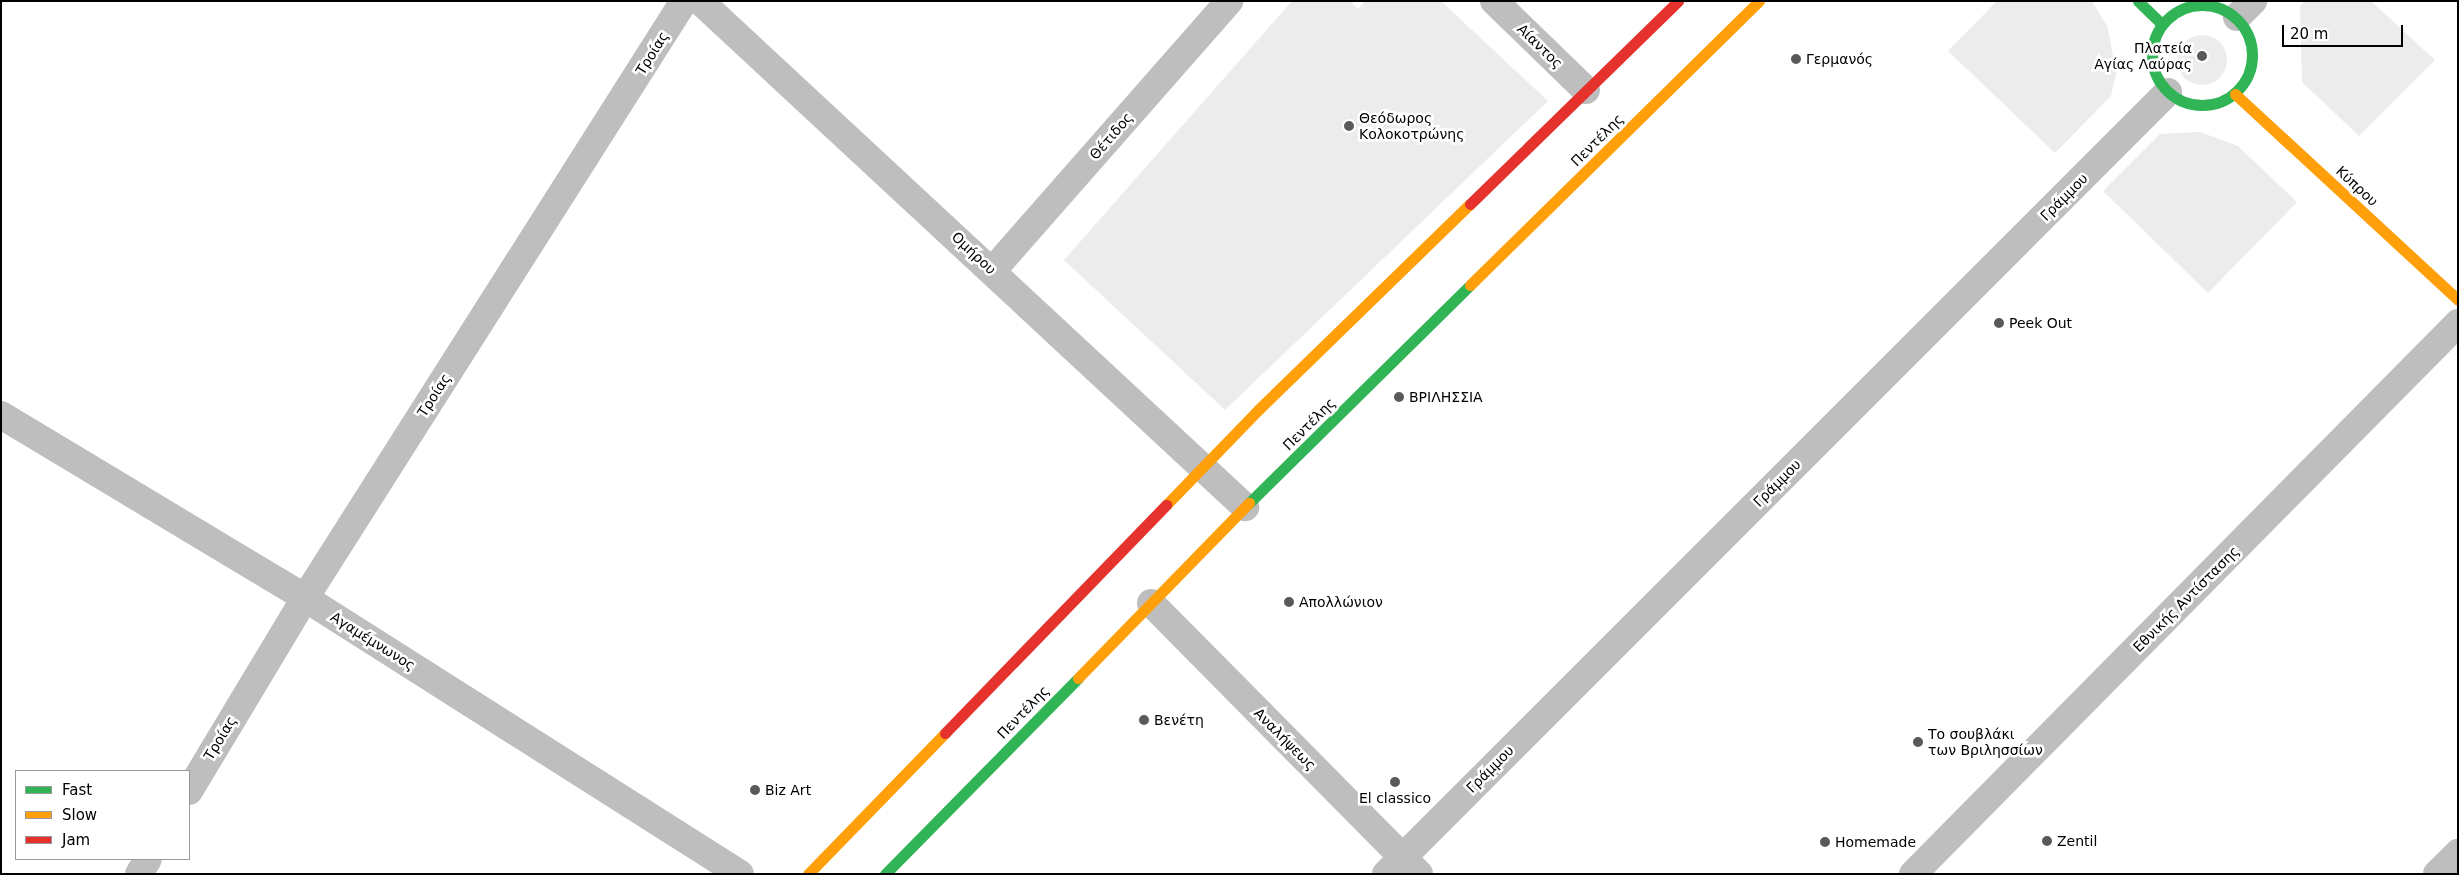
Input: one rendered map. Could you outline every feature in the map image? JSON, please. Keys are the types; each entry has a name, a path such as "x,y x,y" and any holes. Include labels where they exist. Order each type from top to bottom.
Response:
{"main road":[{"path":"808,874 1202,468 1678,1"},
{"name":"Πεντέλης","path":"885,874 1245,507 1759,1"},
{"path":"2138,1 2162,24"},
{"path":"2198,4 2245,9 2247,31 2253,47 2252,65 2246,81 2235,94 2222,102 2194,105 2168,92 2153,67 2152,52 2162,24 2178,10 2198,4"},
{"name":"Κύπρου","path":"2235,94 2458,300"}],"street":[{"name":"Τροίας","path":"190,788 305,598 684,1"},
{"name":"Ομήρου","path":"700,1 993,270 1245,507"},
{"name":"Θέτιδος","path":"993,270 1229,1"},
{"name":"Αίαντος","path":"1494,1 1586,90"},
{"name":"Γράμμου","path":"1403,868 2168,92"},
{"name":"Εθνικής Αντίστασης","path":"1913,874 2458,323"},
{"name":"Αγαμέμνωνος","path":"1,415 305,598 740,874"},
{"name":"Αναλήψεως","path":"1151,603 1403,868"},
{"path":"2437,874 2458,853"},
{"path":"139,874 147,860"}],"shaded area":[{"path":"1292,1 1350,1 1358,9 1365,1 1441,1 1548,101 1225,410 1064,260"},
{"path":"1997,1 2092,1 2108,28 2116,74 2111,96 2055,153 1948,51"},
{"path":"2306,1 2371,1 2435,60 2359,136 2302,82 2300,6"},
{"name":"Πλατεία Αγίας Λαύρας","path":"2197,35 2207,35 2220,42 2227,55 2227,65 2220,78 2207,85 2197,85 2188,81 2181,74 2177,65 2177,55 2181,46 2188,39"},
{"path":"2200,132 2238,146 2297,202 2208,293 2103,191 2160,134"}],"traffic: fast":[{"path":"2138,1 2162,24"},
{"path":"2202,5 2221,9 2238,19 2248,36 2252,55 2248,74 2238,91 2221,101 2202,105 2183,101 2166,91 2156,74 2152,55 2156,36 2166,19 2183,9 2202,5"},
{"path":"1249,503 1470,285"},
{"path":"885,874 1078,678"}],"traffic: slow":[{"path":"1470,285 1759,1"},
{"path":"2235,94 2458,300"},
{"path":"1166,505 1259,409 1470,204"},
{"path":"1078,678 1249,503"},
{"path":"808,874 945,733"}],"traffic: jam":[{"path":"1470,204 1678,1"},
{"path":"945,733 1166,505"}],"place":[{"name":"Πλατεία Αγίας Λαύρας","path":"2202,56"},
{"name":"Γερμανός","path":"1796,59"},
{"name":"Θεόδωρος Κολοκοτρώνης","path":"1349,126"},
{"name":"Peek Out","path":"1999,323"},
{"name":"ΒΡΙΛΗΣΣΙΑ","path":"1399,397"},
{"name":"Απολλώνιον","path":"1289,602"},
{"name":"Βενέτη","path":"1144,720"},
{"name":"Το σουβλάκι των Βριλησσίων","path":"1918,742"},
{"name":"El classico","path":"1395,782"},
{"name":"Biz Art","path":"755,790"},
{"name":"Zentil","path":"2047,841"},
{"name":"Homemade","path":"1825,842"}]}
